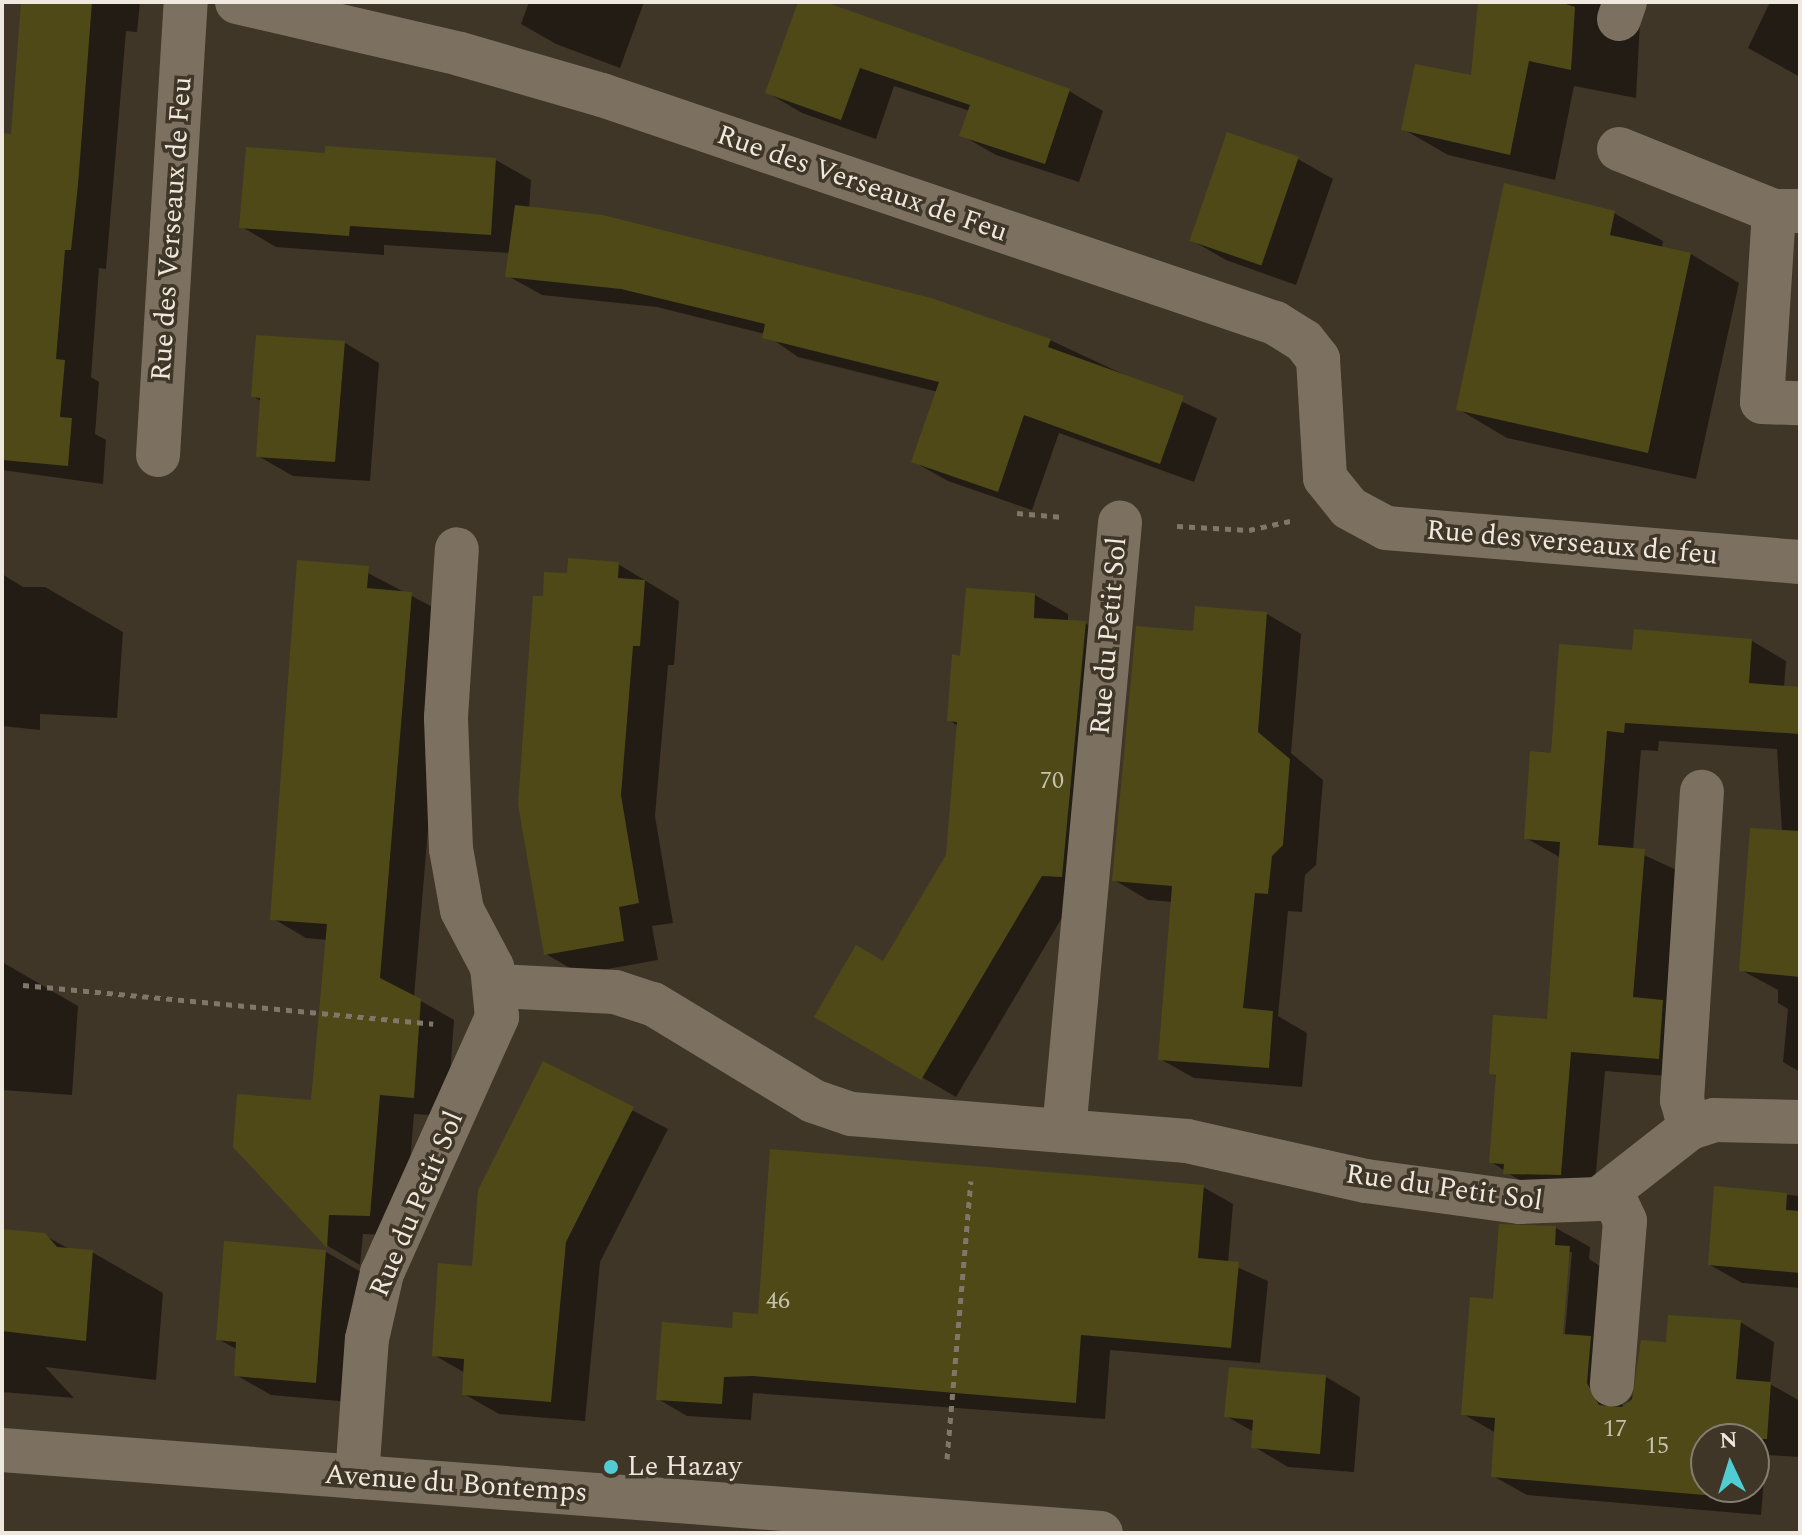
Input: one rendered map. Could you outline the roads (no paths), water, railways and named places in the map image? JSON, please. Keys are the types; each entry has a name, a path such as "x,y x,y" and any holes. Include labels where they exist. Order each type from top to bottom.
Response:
{"street":[{"name":"Rue des Verseaux de Feu","path":"158,455 186,2"},
{"name":"Rue des Verseaux de Feu","path":"237,2 460,54 602,95 1275,323 1304,341 1318,359 1325,478 1349,508"},
{"path":"1619,149 1787,211 1762,402 1800,403"},
{"name":"Rue des verseaux de feu","path":"1349,508 1386,528 1800,562"},
{"name":"Rue du Petit Sol","path":"1064,1131 1120,523"},
{"path":"457,549 446,717 451,849 462,910 497,986"},
{"path":"1690,1128 1682,1100 1702,792"},
{"name":"Rue du Petit Sol","path":"357,1477 367,1339 382,1273 493,1029 497,986 615,992 694,1026 813,1101 851,1114 975,1127 1187,1141 1366,1181 1520,1202 1573,1203 1599,1199 1690,1128 1743,1116 1800,1122"},
{"path":"1611,1191 1625,1221 1612,1384"},
{"name":"Avenue du Bontemps","path":"2,1450 945,1527 1101,1533"}],"place":[{"name":"Le Hazay","path":"611,1467"}]}
